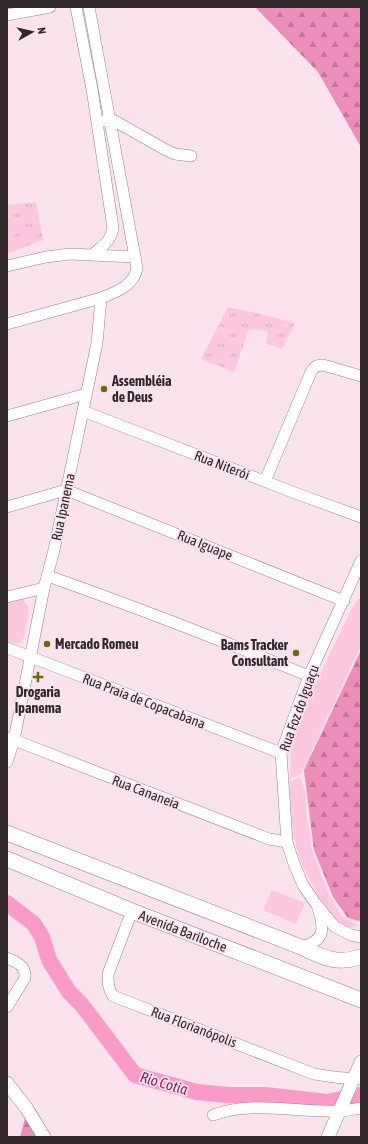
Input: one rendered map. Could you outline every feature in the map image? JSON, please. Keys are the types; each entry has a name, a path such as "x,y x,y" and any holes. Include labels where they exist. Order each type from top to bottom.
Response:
{"main road":[{"name":"Avenida Bariloche","path":"7,833 333,960 350,960 361,958"},
{"name":"Avenida Bariloche","path":"7,859 132,911 361,1000"}],"street":[{"path":"7,16 50,7"},
{"path":"76,7 97,122 113,228 111,238 93,254"},
{"path":"7,324 101,298 119,291 133,279 136,273 136,262 88,7"},
{"path":"97,122 113,120 166,150 175,154 191,156"},
{"path":"7,266 46,257 70,254 120,256 136,262"},
{"name":"Rua Ipanema","path":"7,762 10,739 30,658 97,343 101,298"},
{"path":"265,481 311,372 318,365 322,365 361,376"},
{"path":"7,416 86,394"},
{"name":"Rua Niterói","path":"83,411 295,493 360,514"},
{"path":"7,507 66,490"},
{"name":"Rua Iguape","path":"66,490 344,601"},
{"name":"Rua Foz do Iguaçu","path":"361,561 309,676 281,753 287,842 303,885 335,927 347,933 361,937"},
{"path":"48,576 118,600 309,676"},
{"path":"7,597 44,588"},
{"name":"Rua Praia de Copacabana","path":"7,648 281,753"},
{"name":"Rua Cananeia","path":"10,739 269,839 287,842"},
{"name":"Rua Foz do Iguaçu","path":"301,947 311,945 320,937 322,932 321,918 316,904"},
{"name":"Rua Florianópolis","path":"132,911 108,974 110,992 113,996 314,1074 355,1083"},
{"path":"7,958 21,965 24,970 25,978 7,1007"},
{"path":"328,1137 340,1110 355,1083 361,1062"},
{"path":"7,1083 27,1109 44,1137"},
{"path":"213,1115 223,1111 261,1107 340,1110 361,1108"}],"green space":[{"path":"255,7 361,7 361,147 318,72"},
{"path":"36,202 43,240 7,254 7,205"},
{"path":"228,307 295,323 282,349 266,343 268,332 249,329 234,372 201,359"},
{"path":"361,596 361,645 301,774 290,779 291,748 312,691 351,610"},
{"path":"23,598 29,610 24,638 19,644 7,642 7,601"},
{"path":"361,650 361,919 359,921 348,918 333,897 314,850 304,770"},
{"path":"300,777 305,791 307,818 313,854 330,897 342,916 359,926 344,928 322,903 300,861 293,833 289,782"},
{"path":"272,890 305,903 296,924 263,910"},
{"path":"25,1118 36,1135 33,1137 20,1137"}],"waterway":[{"name":"Rio Cotia","path":"7,903 34,924 42,937 49,960 69,992 82,1005 135,1075 197,1092 228,1095 266,1095 327,1102 361,1095"}],"place":[{"name":"Assembléia de Deus","path":"104,389"},
{"name":"Mercado Romeu","path":"47,644"},
{"name":"Bams Tracker Consultant","path":"296,653"},
{"name":"Drogaria Ipanema","path":"38,677"}]}
